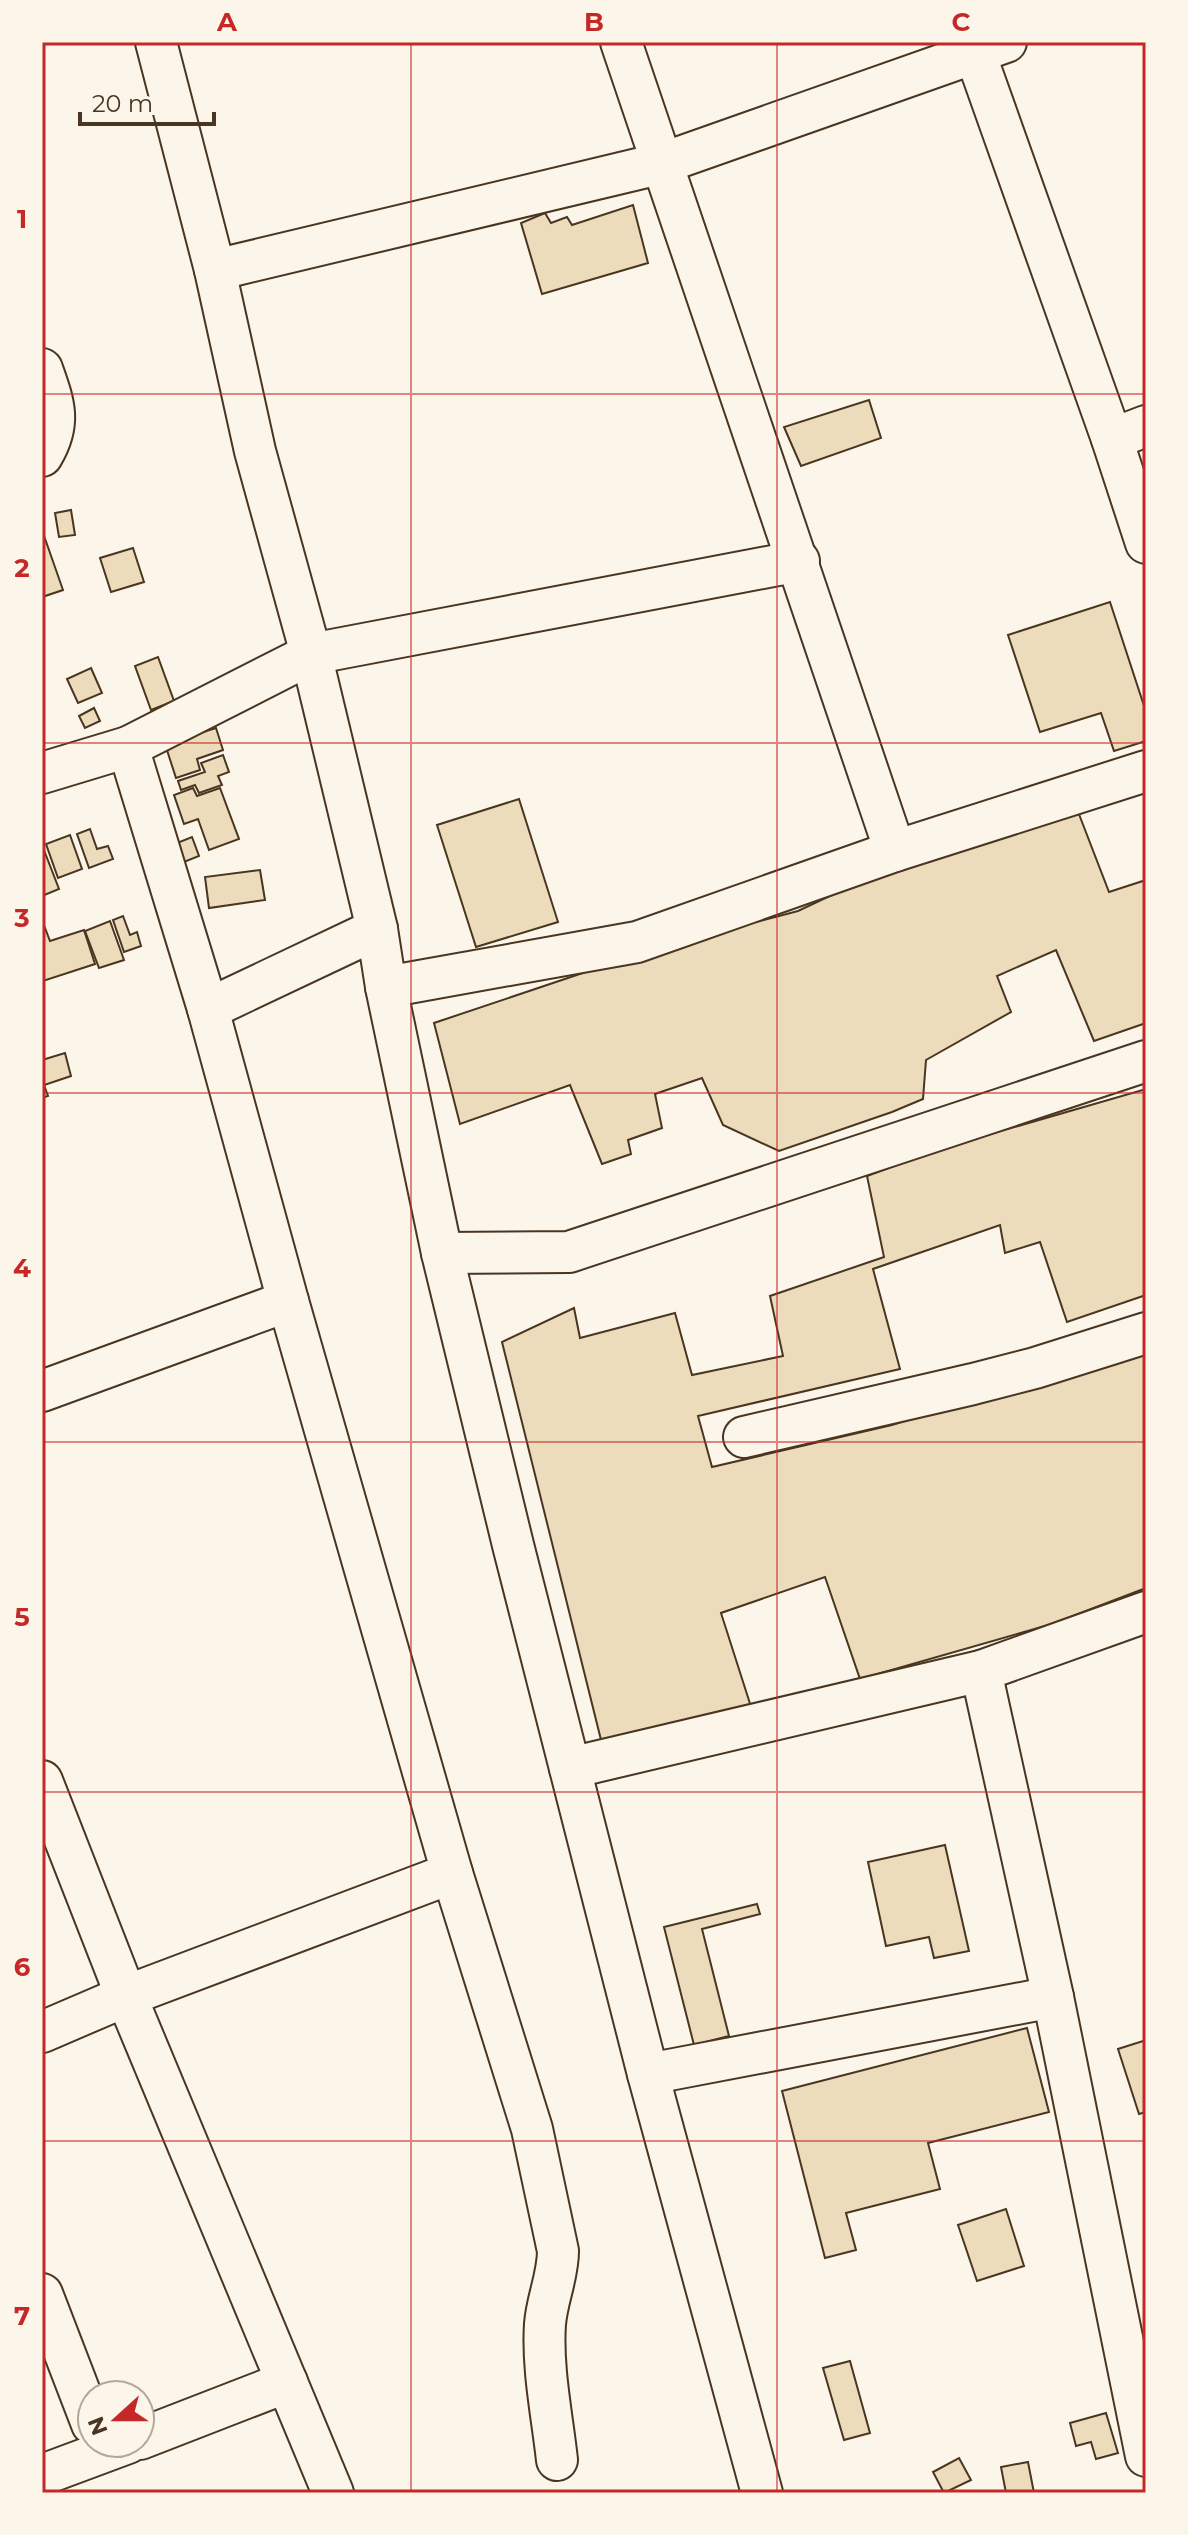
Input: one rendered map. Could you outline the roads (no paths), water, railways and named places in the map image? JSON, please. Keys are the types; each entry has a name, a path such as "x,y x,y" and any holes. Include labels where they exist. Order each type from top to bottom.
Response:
{"street":[{"path":"156,42 215,270 255,451 311,654 377,929 386,987 442,1253 648,2074 762,2493"},
{"path":"621,42 895,851"},
{"path":"215,270 663,163 984,46 1129,433 1146,543"},
{"path":"42,369 53,399 54,433 42,456"},
{"path":"42,773 128,747 311,654 799,561"},
{"path":"128,747 208,1009 452,1873 532,2129 553,2224 558,2270 545,2320 557,2460"},
{"path":"386,987 637,942 895,851 1146,771"},
{"path":"208,1009 377,929"},
{"path":"442,1253 569,1252 1146,1061"},
{"path":"42,1391 288,1301"},
{"path":"744,1437 998,1378 1146,1333"},
{"path":"570,1768 981,1671 1146,1612"},
{"path":"981,1671 1053,1997 1146,2456"},
{"path":"42,1781 126,1996 333,2493"},
{"path":"42,2032 126,1996 452,1873"},
{"path":"648,2074 1053,1997"},
{"path":"42,2294 79,2379"},
{"path":"156,2433 287,2382"},
{"path":"42,2475 76,2457"}]}
